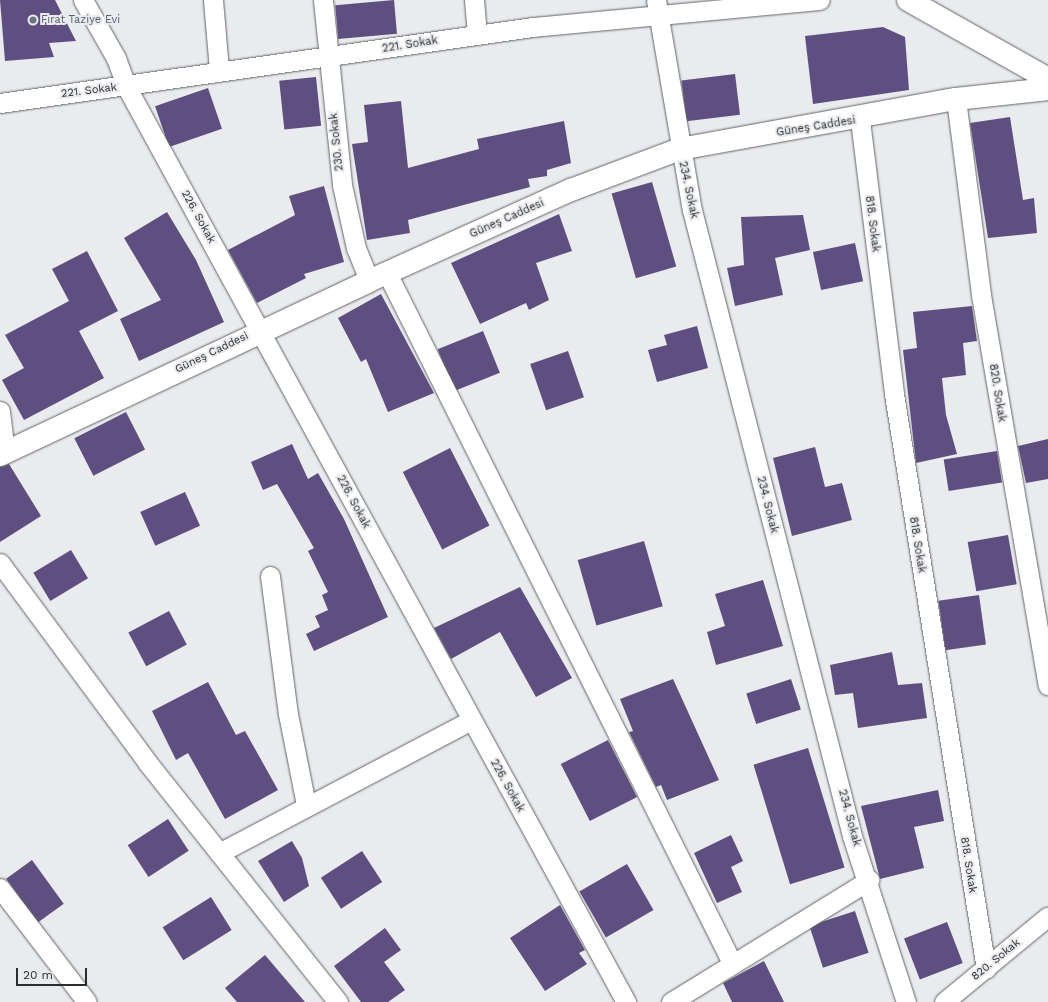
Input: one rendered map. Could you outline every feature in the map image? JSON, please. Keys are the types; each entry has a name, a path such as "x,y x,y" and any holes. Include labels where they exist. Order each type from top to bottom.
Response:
{"street":[{"name":"226. Sokak","path":"83,0 116,58 126,86 261,330 471,720 626,1002"},
{"path":"213,0 219,70"},
{"name":"230. Sokak","path":"323,0 342,185 356,248 378,277 732,963"},
{"path":"474,0 477,35"},
{"name":"221. Sokak","path":"0,103 126,86 219,70 328,58 657,8 820,0"},
{"path":"908,0 1048,79"},
{"name":"234. Sokak","path":"657,8 680,149 790,595 827,726 852,836 870,880 906,1002"},
{"name":"Güneş Caddesi","path":"3,454 261,330 571,190 680,149 860,120 956,99 1048,89"},
{"name":"820. Sokak","path":"956,99 980,295 1048,685"},
{"name":"818. Sokak","path":"860,120 894,394 986,968"},
{"path":"0,411 3,454"},
{"path":"0,563 147,762 338,1002"},
{"path":"270,576 288,714 306,805"},
{"path":"219,853 306,805 471,720"},
{"path":"671,1002 732,963 870,880"},
{"path":"0,888 87,1002"},
{"name":"820. Sokak","path":"944,1002 1048,918"}],"building":[{"name":"Fırat Taziye Evi","path":"0,0 55,0 76,41 49,43 54,57 5,61"},
{"path":"394,0 397,34 338,39 335,5"},
{"path":"883,27 905,37 909,90 813,104 805,36"},
{"path":"735,74 740,115 686,121 681,81"},
{"path":"316,77 321,126 284,130 279,81"},
{"path":"208,88 222,129 169,147 155,106"},
{"path":"401,101 408,168 479,149 477,139 564,121 571,163 547,170 547,176 528,179 530,187 408,220 410,233 367,240 352,144 368,142 364,105"},
{"path":"1010,117 1023,200 1034,198 1037,233 988,238 970,123"},
{"path":"652,182 676,267 636,278 612,194"},
{"path":"324,186 344,262 304,274 306,278 257,303 228,250 295,215 289,196"},
{"path":"167,212 196,260 224,322 139,361 120,319 161,300 124,238"},
{"path":"559,214 572,251 536,263 549,300 529,310 526,303 480,324 451,263"},
{"path":"803,215 810,250 775,258 783,295 735,306 727,268 744,265 741,217"},
{"path":"855,243 863,281 821,290 813,252"},
{"path":"87,251 118,311 79,331 104,378 24,420 2,380 24,368 5,335 69,301 52,269"},
{"path":"381,294 434,393 388,412 366,359 361,362 338,318"},
{"path":"972,306 977,341 963,343 966,375 942,378 946,415 957,454 916,463 903,350 917,348 913,312"},
{"path":"697,326 708,368 657,382 648,350 667,345 664,335"},
{"path":"483,331 500,373 454,391 438,349"},
{"path":"568,351 584,397 546,410 530,364"},
{"path":"126,412 145,449 93,476 74,438"},
{"path":"1048,439 1048,479 1026,483 1018,446"},
{"path":"292,444 308,479 318,473 344,519 388,617 314,651 306,634 320,627 315,616 328,610 322,595 328,592 308,551 314,548 277,484 263,490 251,462"},
{"path":"815,447 825,487 842,483 852,520 792,536 773,458"},
{"path":"450,448 489,526 442,550 403,472"},
{"path":"997,451 1002,483 949,491 944,459"},
{"path":"9,464 41,516 0,542 0,467"},
{"path":"185,492 200,526 155,546 140,512"},
{"path":"1008,535 1017,584 976,591 968,542"},
{"path":"644,541 663,606 596,625 578,560"},
{"path":"71,550 88,578 50,601 33,573"},
{"path":"763,580 783,646 716,665 707,632 725,626 715,594"},
{"path":"520,587 572,678 536,697 500,632 451,659 434,628"},
{"path":"979,595 986,645 945,650 938,601"},
{"path":"169,611 187,645 146,666 128,633"},
{"path":"892,652 898,685 922,683 927,718 858,728 853,693 835,695 830,665"},
{"path":"673,679 719,780 667,800 661,785 656,787 629,732 633,731 620,699"},
{"path":"791,679 801,709 756,724 746,694"},
{"path":"208,682 236,735 245,731 278,790 225,819 188,753 176,760 152,711"},
{"path":"608,740 637,797 590,821 561,764"},
{"path":"808,748 845,868 790,884 753,765"},
{"path":"938,790 944,821 914,827 924,868 880,879 861,806"},
{"path":"168,819 189,851 148,877 128,845"},
{"path":"731,835 743,861 731,867 742,892 717,903 694,853"},
{"path":"292,841 302,858 309,886 284,902 258,861"},
{"path":"362,851 382,882 341,909 321,878"},
{"path":"32,860 64,904 38,922 6,879"},
{"path":"627,864 654,910 606,937 579,892"},
{"path":"211,897 232,930 183,960 163,927"},
{"path":"560,905 585,950 579,953 587,964 545,991 510,938"},
{"path":"855,911 869,953 823,968 809,926"},
{"path":"947,922 963,963 920,980 904,938"},
{"path":"385,928 401,950 384,962 405,990 388,1002 361,1002 334,966"},
{"path":"265,955 305,1002 237,1002 225,988"},
{"path":"764,961 784,1002 732,1002 723,983"}],"place":[{"name":"Fırat Taziye Evi","path":"33,20"}]}
